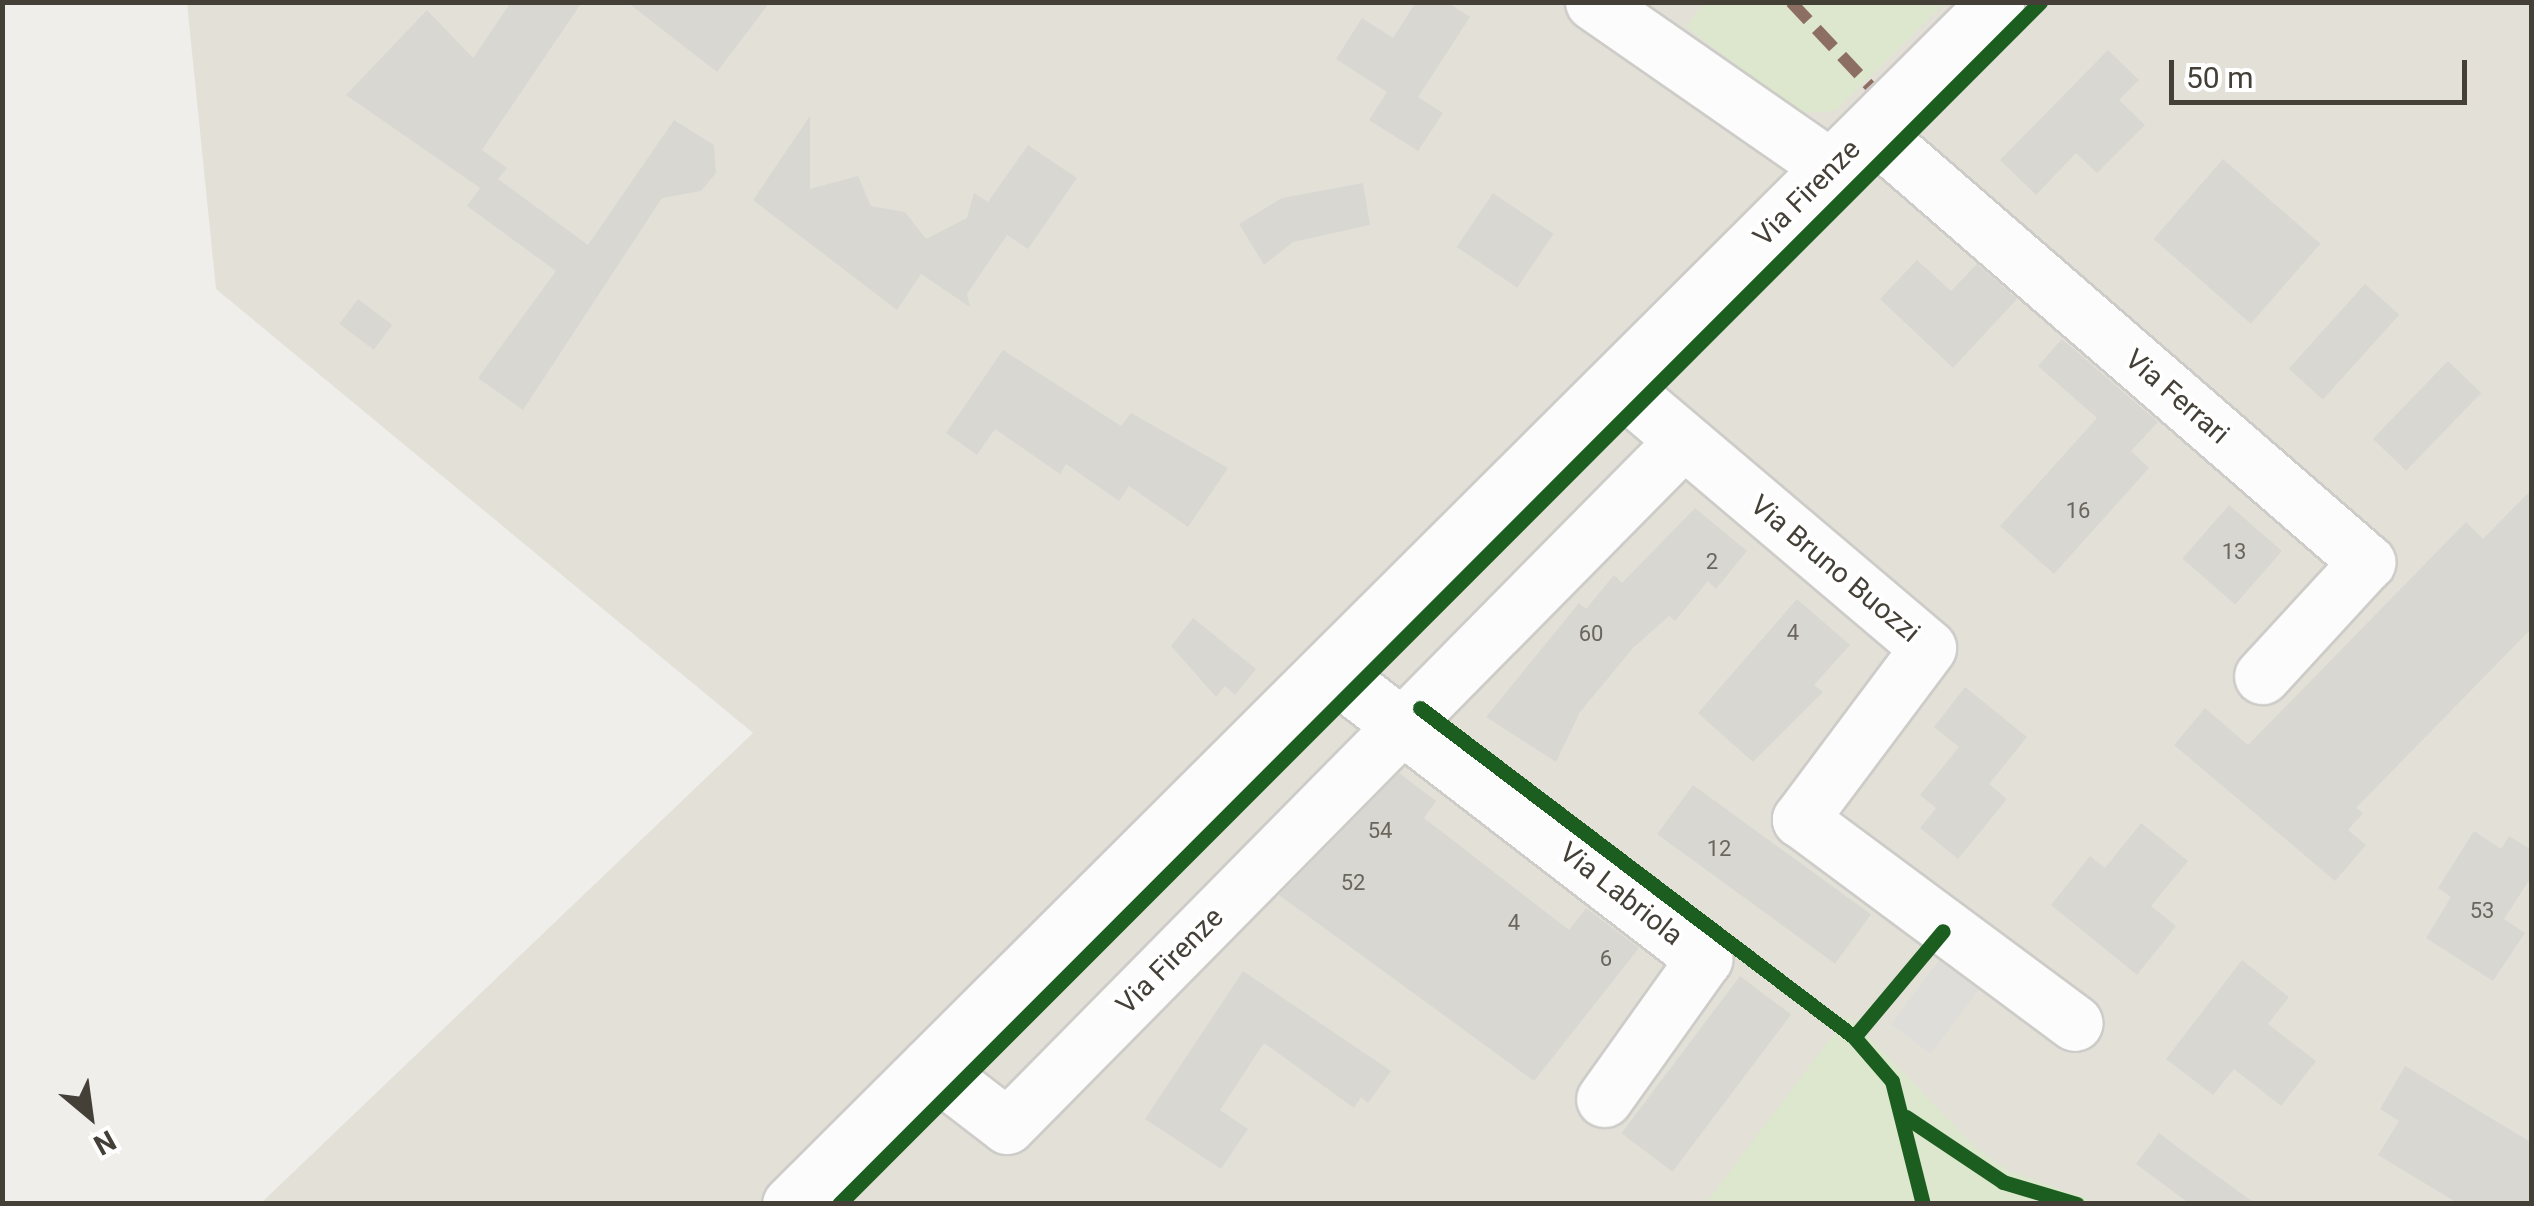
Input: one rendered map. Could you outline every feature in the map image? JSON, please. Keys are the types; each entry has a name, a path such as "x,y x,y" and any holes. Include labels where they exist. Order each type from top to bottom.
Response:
{"street":[{"path":"1592,2 1851,149"},
{"name":"Via Firenze","path":"790,1204 1996,2"},
{"name":"Via Ferrari","path":"1851,149 2367,562 2262,676"},
{"path":"1616,382 1682,442"},
{"name":"Via Firenze","path":"929,1066 1007,1126 1682,442"},
{"name":"Via Bruno Buozzi","path":"1682,442 1928,648 1800,819 2075,1023"},
{"path":"1328,669 1402,725"},
{"name":"Via Labriola","path":"1402,725 1704,958 1604,1099"}],"shaded area":[{"path":"187,3 2531,3 2531,1203 261,1203 753,733 216,289"},
{"path":"1945,953 1984,982 1931,1054 1891,1024"}],"green space":[{"path":"1703,3 1945,3 1835,111 1800,113 1686,27"},
{"path":"1848,1015 1975,1147 2009,1171 2100,1203 1706,1203"}],"building":[{"path":"511,2 582,2 482,150 507,168 498,179 588,245 674,120 714,145 716,173 701,191 662,198 523,410 478,378 556,271 467,206 480,188 346,95 427,10 473,58"},
{"path":"627,2 770,2 717,72"},
{"path":"1416,2 1447,2 1470,17 1418,97 1443,113 1418,151 1369,120 1387,92 1336,59 1362,18 1393,38"},
{"path":"2108,50 2139,80 2119,100 2145,125 2097,173 2076,153 2036,195 2000,160"},
{"path":"810,116 810,189 858,176 871,206 905,212 926,239 967,218 974,193 988,202 1028,145 1077,178 1028,249 1007,235 967,294 970,307 921,274 897,310 753,200"},
{"path":"2223,159 2320,244 2251,324 2153,239"},
{"path":"1363,183 1370,225 1293,242 1264,265 1239,224 1282,198"},
{"path":"1493,193 1554,234 1517,288 1457,247"},
{"path":"1917,260 1951,291 1977,264 2017,299 1953,368 1880,299"},
{"path":"2365,284 2399,315 2323,399 2289,369"},
{"path":"358,299 392,325 374,350 339,324"},
{"path":"2062,339 2158,422 2131,451 2149,468 2054,574 2000,526 2097,418 2038,366"},
{"path":"1003,350 1121,426 1131,413 1228,468 1188,527 1129,486 1119,501 1066,464 1060,474 995,429 977,455 946,433"},
{"path":"2448,361 2481,393 2406,471 2373,439"},
{"path":"2532,489 2532,628 2356,808 2363,813 2348,830 2366,845 2335,881 2174,745 2205,708 2248,745 2466,522 2483,539"},
{"path":"2229,505 2282,551 2235,605 2182,559"},
{"path":"1695,508 1747,551 1716,589 1708,581 1675,621 1669,616 1634,647 1580,712 1556,762 1486,717 1579,603 1586,609 1614,575 1622,583"},
{"path":"1797,599 1850,645 1814,685 1823,692 1753,762 1698,713"},
{"path":"1193,618 1256,669 1235,695 1225,686 1216,697 1171,646"},
{"path":"1965,687 2027,737 1989,784 2007,799 1958,859 1920,828 1936,808 1920,795 1959,747 1934,727"},
{"path":"1399,773 1436,801 1424,818 1569,930 1586,908 1639,948 1534,1081 1279,895"},
{"path":"1693,785 1871,914 1835,964 1657,834"},
{"path":"2141,823 2188,861 2151,906 2176,926 2137,975 2051,905 2090,856 2105,868"},
{"path":"2474,831 2501,849 2509,836 2532,850 2532,876 2504,919 2525,933 2493,981 2426,938 2451,897 2438,888"},
{"path":"2242,960 2289,997 2268,1024 2316,1061 2281,1106 2234,1069 2213,1095 2166,1059"},
{"path":"1243,971 1391,1071 1368,1103 1361,1097 1354,1108 1264,1043 1220,1110 1248,1129 1221,1169 1145,1119"},
{"path":"1740,976 1791,1015 1673,1172 1621,1133"},
{"path":"2405,1066 2532,1143 2532,1204 2459,1204 2378,1155 2399,1121 2380,1109"},
{"path":"2159,1133 2256,1204 2190,1204 2136,1164"}],"marked path":[{"path":"1791,2 1870,86"}],"cycle path":[{"path":"839,1204 2040,2"},
{"path":"1420,708 1854,1037 1892,1081 1923,1204"},
{"path":"1854,1037 1943,931"},
{"path":"1906,1117 2003,1182 2077,1204"}]}
